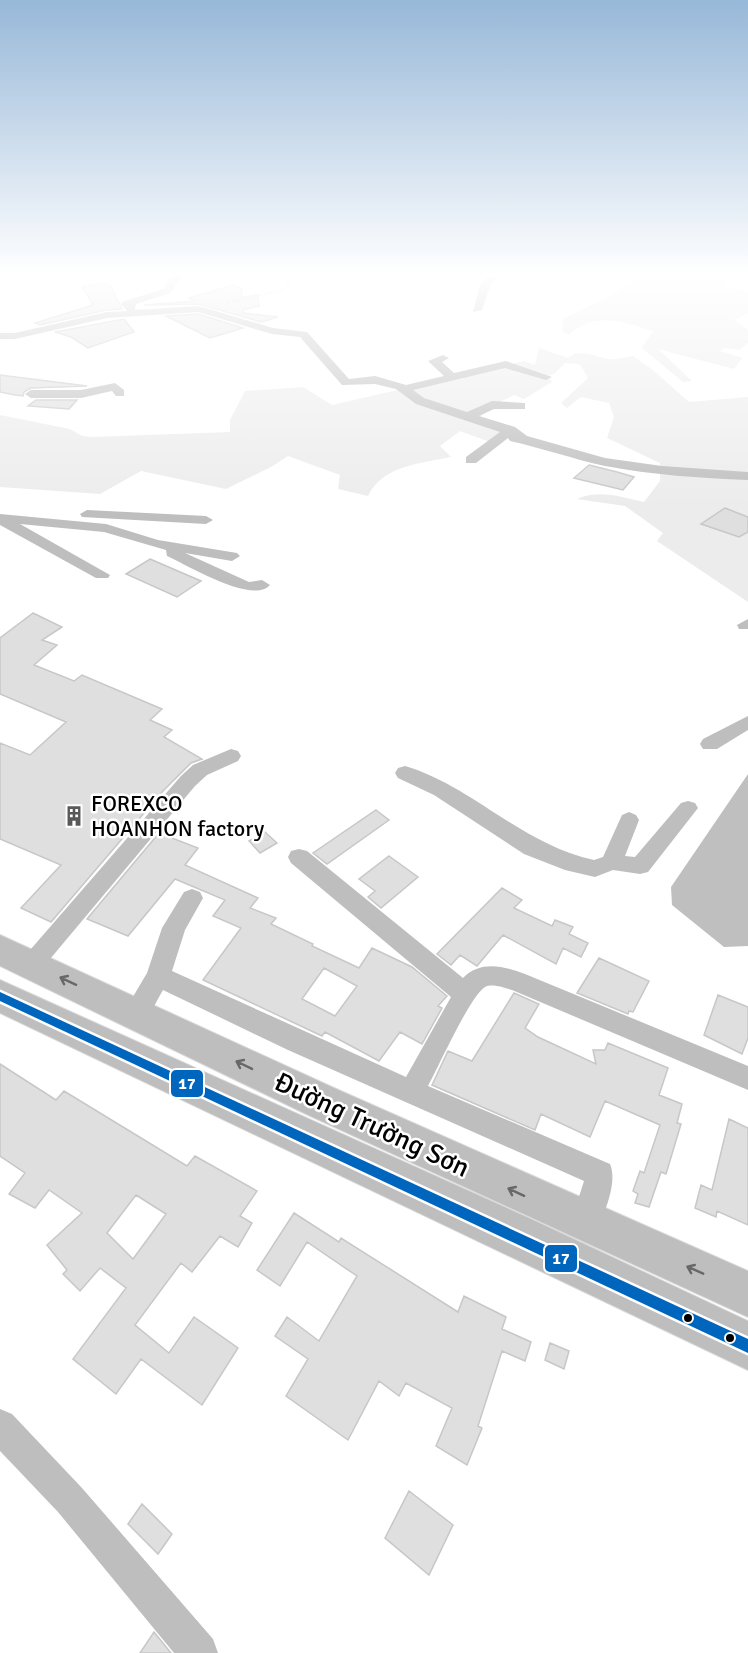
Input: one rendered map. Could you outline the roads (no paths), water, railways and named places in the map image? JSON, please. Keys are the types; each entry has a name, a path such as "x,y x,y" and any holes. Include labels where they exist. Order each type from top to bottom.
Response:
{"highway":[{"name":"Đường Trường Sơn","path":"16,957 320,1101 748,1294"},
{"name":"Đường Trường Sơn","path":"0,996 526,1240 748,1346"}],"street":[{"path":"320,353 346,383 375,380 403,389 420,401 510,430 518,438 588,459 662,470 748,476"},
{"path":"443,358 434,361 452,377"},
{"path":"403,389 506,364 546,377"},
{"path":"31,394 81,394 115,387 120,393"},
{"path":"468,416 492,405 521,406"},
{"path":"471,460 521,419"},
{"path":"510,430 521,449"},
{"path":"0,509 206,520"},
{"path":"0,519 106,528 156,544 247,587 262,585"},
{"path":"0,519 102,575"},
{"path":"156,544 232,556"},
{"path":"710,744 748,722"},
{"path":"16,957 189,780 200,770 231,756"},
{"path":"405,773 441,790 532,848 595,869 611,862 640,866 688,808"},
{"path":"611,862 629,820"},
{"path":"299,857 465,994"},
{"path":"136,1012 158,976 174,928 192,898"},
{"path":"412,1091 473,980 486,974 516,981 695,1058 748,1078"},
{"path":"158,976 297,1042 600,1174 586,1222"},
{"path":"0,1426 70,1500 199,1653"}],"place":[{"name":"FOREXCO HOANHON factory","path":"74,816"}]}
